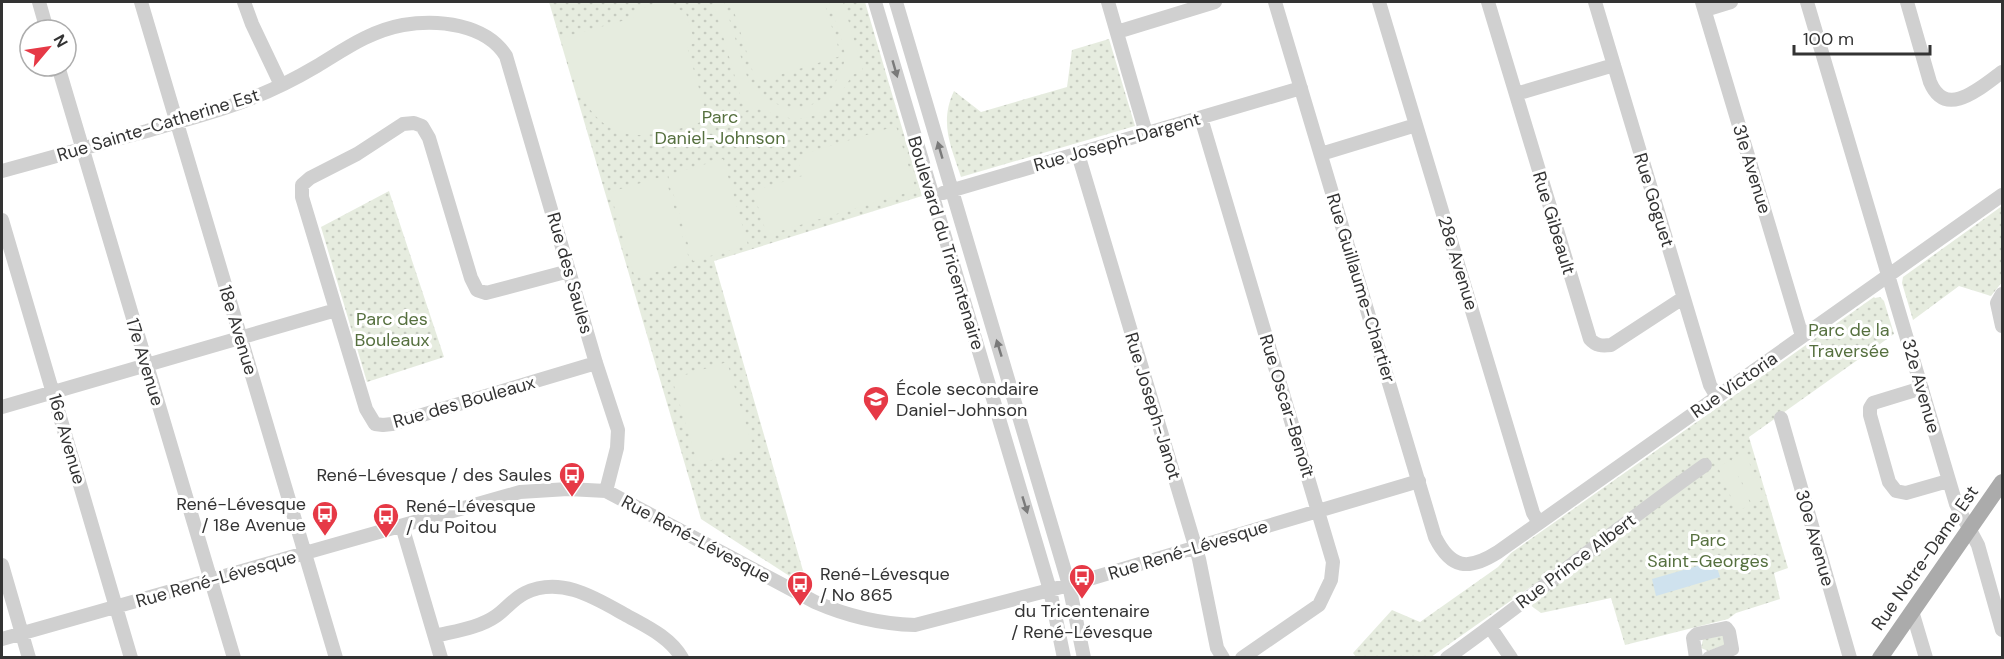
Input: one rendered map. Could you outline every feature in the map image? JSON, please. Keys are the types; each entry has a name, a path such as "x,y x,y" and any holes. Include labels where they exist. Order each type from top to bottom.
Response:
{"main road":[{"name":"Rue Notre-Dame Est","path":"1880,657 2002,482"}],"street":[{"path":"39,2 44,18"},
{"name":"18e Avenue","path":"141,2 336,657"},
{"path":"244,2 281,85"},
{"name":"Boulevard du Tricentenaire","path":"875,2 1050,590 1064,657"},
{"name":"Boulevard du Tricentenaire","path":"896,2 1069,585 1084,657"},
{"path":"1108,2 1146,133"},
{"path":"1117,32 1215,2"},
{"name":"Rue Guillaume-Chartier","path":"1275,2 1435,537 1450,560 1461,564"},
{"name":"28e Avenue","path":"1379,2 1533,513 1539,523"},
{"name":"Rue Gibeault","path":"1488,2 1590,339 1594,344 1611,345 1683,298"},
{"name":"Rue Goguet","path":"1595,2 1683,298 1710,385 1717,397"},
{"path":"1703,6 1731,2"},
{"name":"32e Avenue","path":"1807,2 1948,481 1956,504 1978,545 2002,630"},
{"path":"1907,2 1930,82 1940,97 1947,100 1965,96 2002,72"},
{"name":"31e Avenue","path":"1703,6 1802,336"},
{"path":"881,21 901,16"},
{"name":"Rue Sainte-Catherine Est","path":"2,171 248,100 281,85 377,31 406,25 434,24 463,27 486,36 499,45 506,56"},
{"name":"Rue des Saules","path":"506,56 596,363 618,430 617,448 606,491"},
{"path":"1516,94 1614,65"},
{"name":"17e Avenue","path":"61,78 234,657"},
{"name":"Rue Joseph-Dargent","path":"932,196 1301,88"},
{"path":"909,116 928,110"},
{"name":"Rue Oscar-Benoît","path":"1201,117 1333,562 1331,580 1319,605 1242,657"},
{"name":"Rue des Bouleaux","path":"569,272 486,293 477,290 471,278 429,138 422,126 414,123 404,124 357,154 310,178 302,185 302,197 366,409 375,424 392,424 596,363"},
{"path":"1321,154 1416,125"},
{"name":"Rue Joseph-Janot","path":"1078,154 1196,548 1217,648 1223,657"},
{"name":"Rue Victoria","path":"1461,564 1472,565 1486,559 1539,523 2002,195"},
{"name":"16e Avenue","path":"2,220 131,657"},
{"path":"2002,294 1997,303 2002,326"},
{"path":"2,407 336,310"},
{"path":"1922,388 1873,402 1870,415 1890,482 1896,491 1906,493 1948,481"},
{"name":"30e Avenue","path":"1781,418 1850,657"},
{"path":"1008,449 1027,444"},
{"name":"Rue Prince Albert","path":"1447,657 1705,465"},
{"name":"Rue René-Lévesque","path":"2,639 520,492 568,489 606,491 815,602 861,618 915,625 1069,585 1419,481"},
{"path":"402,526 441,657"},
{"path":"2,565 29,657"},
{"path":"435,636 480,624 496,616 524,594 537,589 556,587 589,594 662,636 682,657"},
{"path":"1912,611 1926,657"},
{"path":"1490,627 1511,657"},
{"path":"1696,657 1693,638 1697,634 1726,628 1732,649 1709,657"}],"green space":[{"name":"Parc Daniel-Johnson","path":"549,2 865,2 922,196 714,261 808,588 701,519"},
{"path":"665,2 686,13 695,43 687,46 708,120 661,133 645,135 626,133 610,127 586,104 571,72 561,38 636,17 635,10"},
{"path":"713,2 724,2 749,83 760,94 772,101 796,108 809,106 830,91 843,66 845,55 829,2 843,2 863,71 852,75 834,101 813,116 788,118 758,107 745,111"},
{"path":"731,2 824,2 841,56 756,82"},
{"path":"1109,39 1135,126 961,177 950,145 947,124 947,114 954,91 981,112 1067,87 1072,50"},
{"path":"896,126 916,190 767,235 753,191 802,176 797,156"},
{"path":"723,159 748,245 693,261 668,175"},
{"path":"665,176 690,262 635,278 610,192"},
{"name":"Parc des Bouleaux","path":"389,191 444,357 367,382 321,227"},
{"name":"Parc de la Traversée","path":"2002,206 2002,282 1991,296 1959,286 1913,320 1902,283 1903,277"},
{"name":"Parc Saint-Georges","path":"1874,297 1880,297 1884,301 1894,334 1749,437 1788,568 1774,573 1780,599 1736,613 1728,619 1625,645 1611,598 1541,613 1522,599 1590,545 1431,657 1356,657 1353,653 1392,610 1420,622 1498,567 1511,553"},
{"path":"727,362 753,448 698,464 672,379"},
{"path":"1745,453 1765,499 1752,505 1732,459"},
{"path":"1731,460 1751,505 1737,511 1718,467"},
{"path":"1724,636 1725,645 1708,651 1701,648 1703,639"}],"water":[{"path":"1715,561 1720,577 1656,596 1652,579"}],"place":[{"name":"École secondaire Daniel-Johnson","path":"876,422"},
{"name":"René-Lévesque / des Saules","path":"572,498"},
{"name":"René-Lévesque / 18e Avenue","path":"325,537"},
{"name":"René-Lévesque / du Poitou","path":"386,539"},
{"name":"du Tricentenaire / René-Lévesque","path":"1082,600"},
{"name":"René-Lévesque / No 865","path":"800,607"}]}
